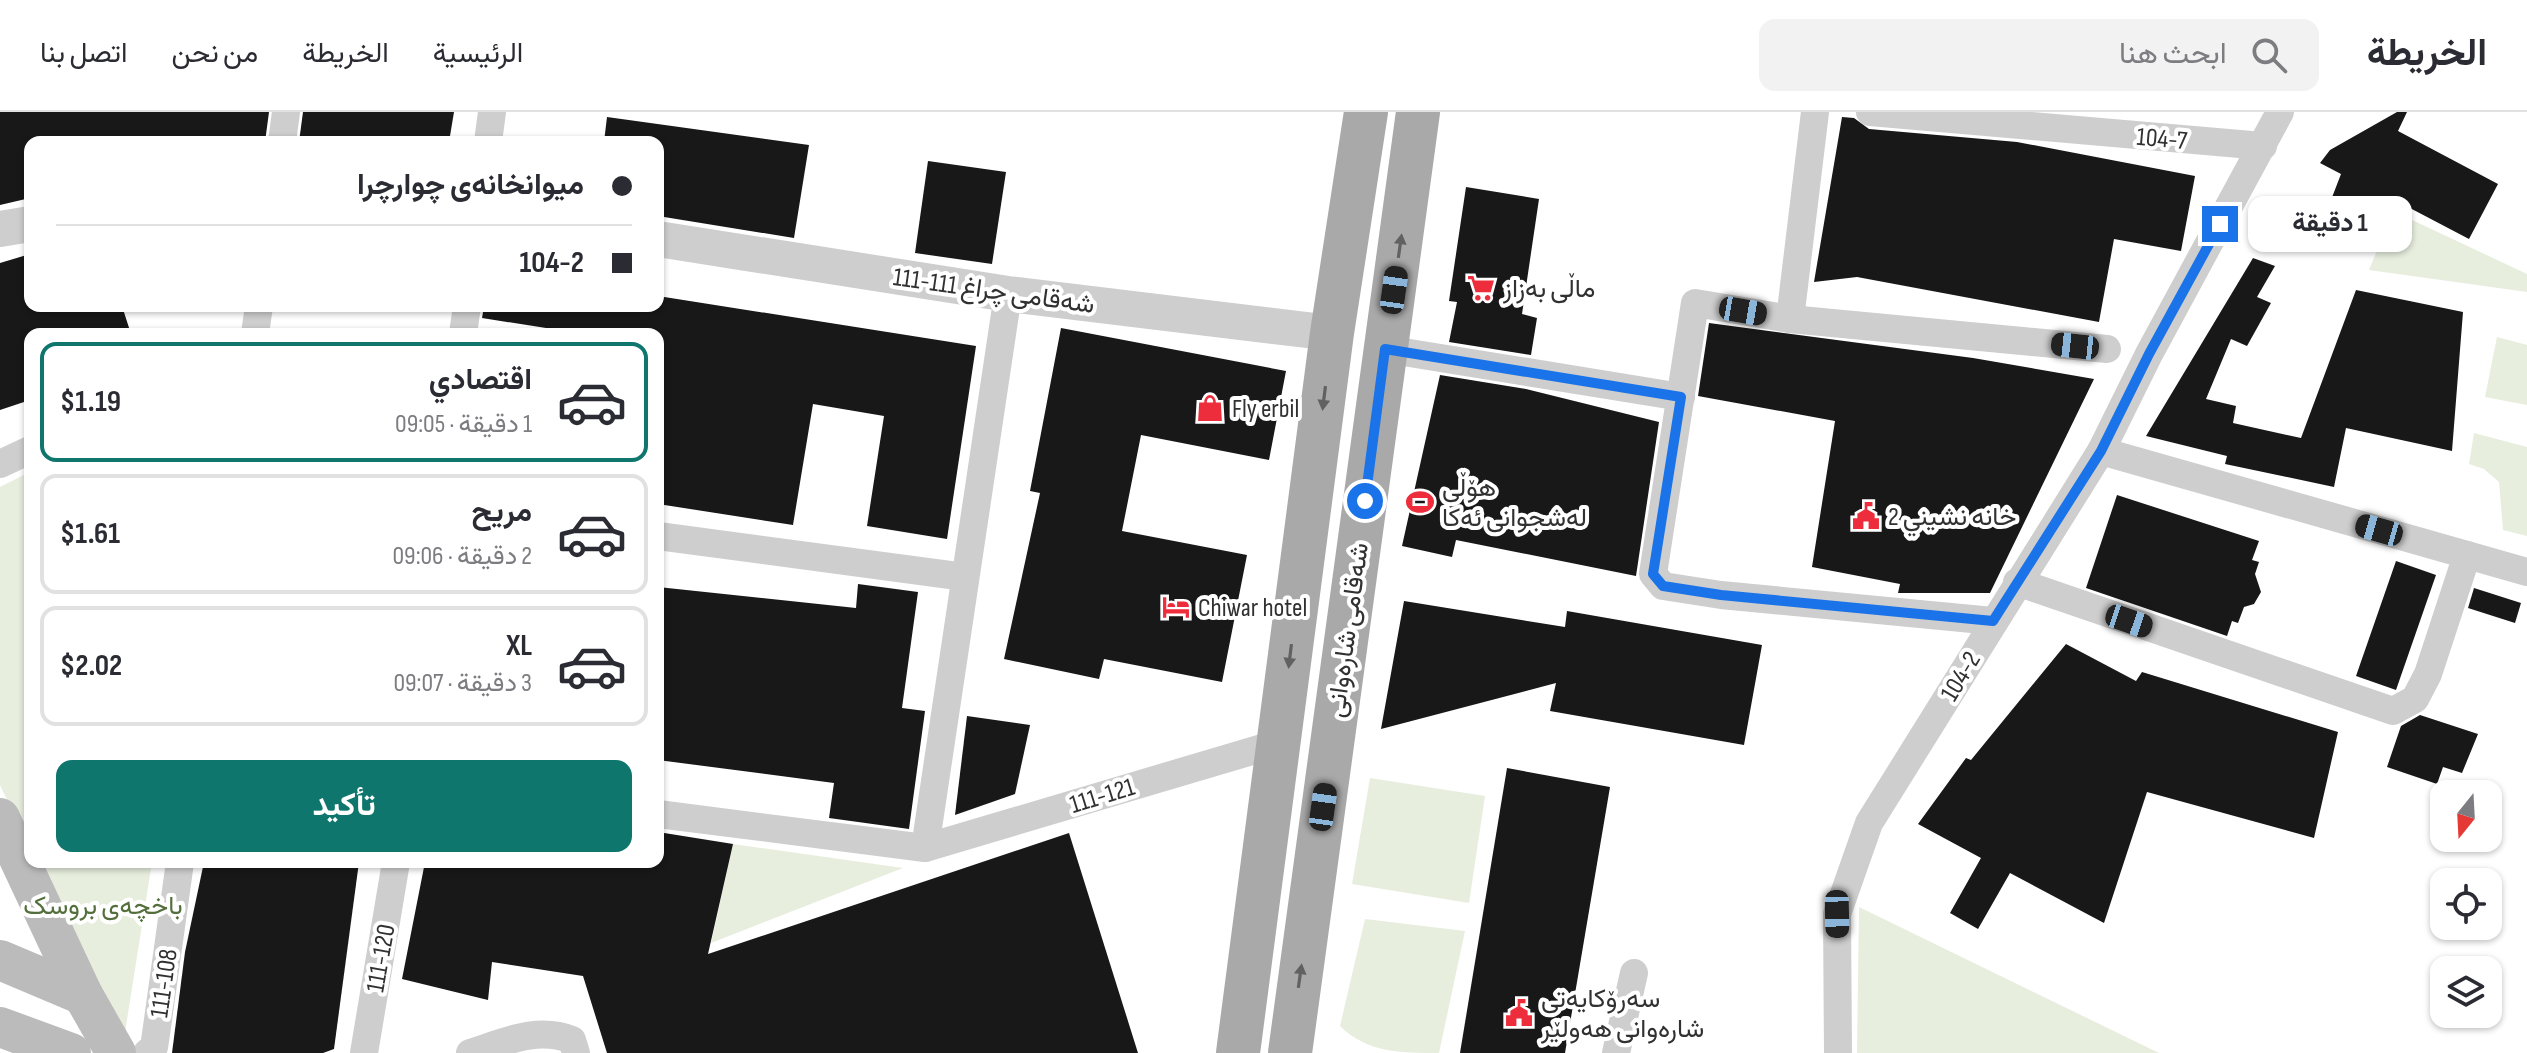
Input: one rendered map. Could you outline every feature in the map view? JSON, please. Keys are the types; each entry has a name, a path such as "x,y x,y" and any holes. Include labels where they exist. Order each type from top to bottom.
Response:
{"main road":[{"name":"شەقامی شارەوانی","path":"1352,210 1355,112"},
{"name":"شەقامی شارەوانی","path":"1238,1053 1332,333 1366,112"},
{"name":"شەقامی شارەوانی","path":"1290,1053 1418,112"},
{"path":"0,818 83,995 116,1049"},
{"path":"0,960 83,995"},
{"path":"0,1027 71,1053"}],"street":[{"path":"283,136 286,112"},
{"path":"489,136 492,112"},
{"path":"1790,319 1815,112"},
{"name":"104-7","path":"1870,112 1946,116 2263,146"},
{"name":"104-2","path":"1838,1053 1837,914 1869,823 2101,451 2149,354 2280,112"},
{"path":"0,229 24,225"},
{"name":"شەقامی چراغ 111-111","path":"664,240 1008,294 1332,333"},
{"path":"664,815 925,848 1008,294"},
{"path":"1993,621 1736,597 1663,586 1653,574 1695,303 1790,319 2107,349"},
{"path":"1385,349 1681,397"},
{"path":"2101,451 2527,572"},
{"path":"0,464 24,453"},
{"path":"664,537 965,577"},
{"path":"2017,582 2393,711 2415,699 2428,674 2467,555"},
{"name":"111-121","path":"925,848 1279,743"},
{"name":"111-108","path":"147,1053 154,1047 179,868"},
{"name":"111-120","path":"364,1053 395,868"},
{"path":"1616,1053 1634,973"},
{"path":"470,1053 533,1033 554,1033 574,1047"}],"green space":[{"path":"2393,211 2527,274 2527,292 2369,270"},
{"path":"2497,337 2527,345 2527,405 2485,397"},
{"path":"2474,433 2527,447 2527,536 2503,530 2499,482 2484,469 2469,464"},
{"name":"باخچەی بروسک","path":"24,475 24,835 0,785 0,487"},
{"path":"1370,778 1485,796 1469,903 1352,884"},
{"path":"733,844 903,868 711,943"},
{"name":"باخچەی بروسک","path":"39,868 151,868 123,1045"},
{"path":"1859,907 2159,1053 1857,1053"},
{"path":"1365,919 1465,931 1439,1053 1386,1050 1362,1042 1340,1026"}],"building":[{"path":"0,112 269,112 266,136 24,136 24,199 0,205"},
{"path":"303,112 454,112 450,136 300,136"},
{"path":"2397,112 2407,112 2398,131 2498,184 2469,239 2387,196 2364,247 2321,226 2341,174 2320,163 2330,150"},
{"path":"607,117 809,145 794,238 664,217 664,136 605,136"},
{"path":"1842,117 1854,118 1869,129 2017,142 2195,176 2181,251 2114,239 2099,322 1857,277 1814,282"},
{"path":"928,161 1006,172 992,264 915,253"},
{"path":"1466,187 1539,199 1522,314 1537,318 1531,355 1449,342 1457,302 1449,301"},
{"path":"24,256 24,312 124,312 129,328 24,328 24,402 0,410 0,263"},
{"path":"2253,258 2275,266 2257,297 2271,303 2247,346 2231,339 2206,399 2236,406 2233,423 2301,438 2356,290 2463,312 2452,451 2346,428 2334,487 2225,464 2227,456 2146,436"},
{"path":"664,297 976,346 947,539 867,526 884,416 813,404 793,525 664,505 664,328 546,328 482,318 483,312 664,312"},
{"path":"1709,323 1973,358 2094,379 1990,593 1898,593 1900,584 1812,567 1835,421 1698,396"},
{"path":"1061,328 1286,371 1269,460 1141,435 1122,531 1247,555 1222,682 1104,659 1099,679 1004,659 1040,493 1030,491"},
{"path":"1440,375 1526,389 1659,422 1636,576 1456,540 1452,557 1402,546"},
{"path":"2117,495 2259,541 2252,560 2259,562 2255,574 2261,592 2254,604 2244,607 2238,623 2232,621 2227,636 2086,588"},
{"path":"2396,561 2436,575 2396,690 2356,676"},
{"path":"858,584 918,592 902,708 925,711 909,829 829,818 834,783 664,761 664,588 856,608"},
{"path":"2474,588 2521,603 2515,623 2468,608"},
{"path":"1404,601 1565,627 1567,611 1762,645 1744,745 1550,711 1556,683 1381,729"},
{"path":"2066,644 2136,681 2142,672 2338,732 2314,838 2147,792 2104,923 2010,873 1978,929 1950,913 1981,858 1918,824 1966,758 1971,760"},
{"path":"2420,715 2478,734 2462,773 2443,767 2438,780 2430,782 2387,767 2401,726"},
{"path":"967,716 1030,725 1015,794 955,815"},
{"path":"1507,768 1610,787 1565,1053 1460,1053"},
{"path":"664,833 733,844 708,954 1069,833 1138,1053 607,1053 583,976 492,962 488,1000 402,979 424,868 664,868"},
{"path":"203,868 358,868 334,1049 323,1053 172,1053 185,952"}],"place":[{"name":"ماڵی بەزاز","path":"1481,288"},
{"name":"Fly erbil","path":"1210,408"},
{"name":"هۆڵی لەشجوانی ئەکا","path":"1420,502"},
{"name":"خانه نشيني 2","path":"1866,516"},
{"name":"Chiwar hotel","path":"1176,607"},
{"name":"سەرۆکایەتی شارەوانی هەولێر","path":"1519,1013"}],"route":[{"path":"1365,501 1385,349 1681,397 1653,574 1663,586 1721,595 1993,621 2101,451 2149,354 2220,224"}]}
